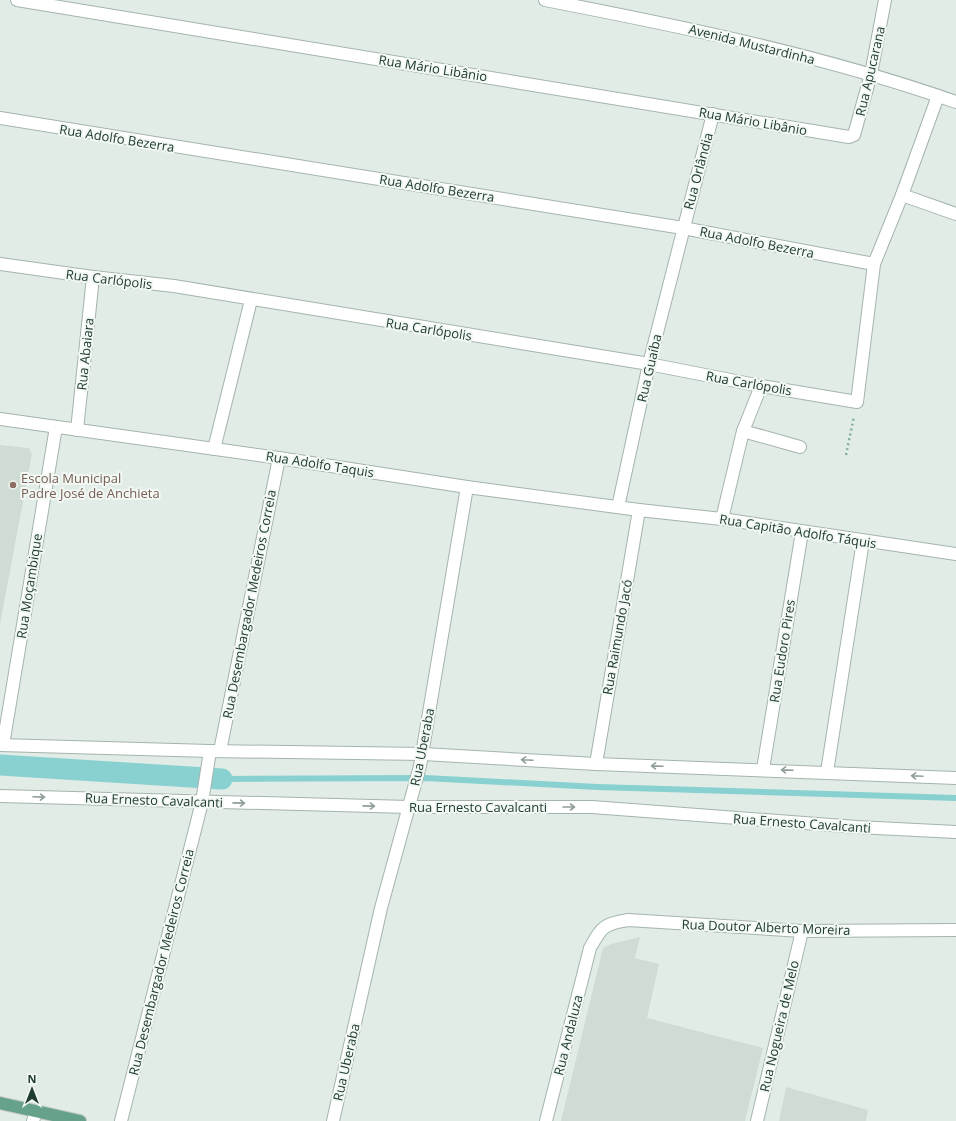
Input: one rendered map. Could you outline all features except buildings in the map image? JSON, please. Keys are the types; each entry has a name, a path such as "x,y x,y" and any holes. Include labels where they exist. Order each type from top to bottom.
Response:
{"main road":[{"path":"0,1103 34,1116 80,1121"}],"street":[{"name":"Rua Mário Libânio","path":"17,0 202,32 462,72 849,137"},
{"name":"Avenida Mustardinha","path":"545,0 710,32 871,74 956,102"},
{"name":"Rua Apucarana","path":"849,137 854,135 871,74 885,0"},
{"path":"857,402 874,264 902,195 938,96"},
{"name":"Rua Orlândia","path":"683,228 713,114"},
{"name":"Rua Adolfo Bezerra","path":"0,118 683,228 874,264"},
{"path":"902,195 956,214"},
{"name":"Rua Guaíba","path":"618,507 649,364 683,228"},
{"name":"Rua Carlópolis","path":"0,264 93,277 174,286 251,300 649,364 761,386 857,402"},
{"name":"Rua Abaiara","path":"77,430 93,277"},
{"path":"214,449 251,300"},
{"path":"722,519 743,431 761,386"},
{"name":"Rua Adolfo Taquis","path":"0,419 279,458 467,487 639,510"},
{"name":"Rua Moçambique","path":"1,745 56,427"},
{"path":"743,431 800,446"},
{"name":"Rua Desembargador Medeiros Correia","path":"121,1121 202,802 279,458"},
{"name":"Rua Uberaba","path":"333,1121 382,908 423,754 467,487"},
{"name":"Rua Capitão Adolfo Táquis","path":"639,510 722,519 956,554"},
{"name":"Rua Raimundo Jacó","path":"596,764 639,510"},
{"name":"Rua Eudoro Pires","path":"763,769 802,532"},
{"path":"827,772 863,541"},
{"path":"1,745 213,754 423,754 596,764 763,769 956,778"},
{"name":"Rua Ernesto Cavalcanti","path":"0,796 202,802 410,803 592,807 857,827 956,832"},
{"name":"Rua Doutor Alberto Moreira","path":"590,948 600,931 609,923 628,920 802,931 956,930"},
{"name":"Rua Nogueira de Melo","path":"757,1121 802,931"},
{"name":"Rua Andaluza","path":"546,1121 590,948"}],"path":[{"path":"846,455 857,402"}],"shaded area":[{"name":"Escola Municipal Padre José de Anchieta","path":"0,445 29,448 32,454 0,624"},
{"path":"640,937 635,958 659,964 647,1018 763,1048 745,1121 561,1121 603,948 611,944"},
{"path":"786,1087 868,1110 866,1121 779,1121"}],"waterway":[{"path":"0,765 222,779"},
{"path":"222,779 425,778 597,787 956,798"}],"place":[{"name":"Escola Municipal Padre José de Anchieta","path":"13,485"}]}
